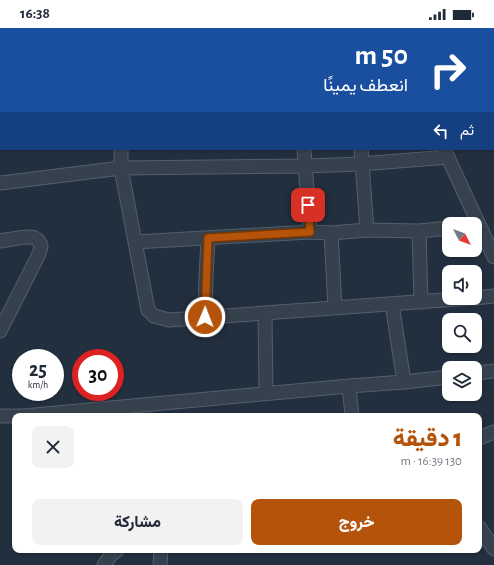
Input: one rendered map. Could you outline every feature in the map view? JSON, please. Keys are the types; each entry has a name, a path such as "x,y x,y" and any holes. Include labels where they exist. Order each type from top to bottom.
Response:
{"street":[{"path":"121,150 122,168 148,310 154,316 170,320 442,300"},
{"path":"304,150 310,232"},
{"path":"361,150 367,230"},
{"path":"0,183 122,168 361,164 446,153 474,217"},
{"path":"135,242 310,232 331,233 367,230 418,231 442,229"},
{"path":"418,231 421,302"},
{"path":"331,233 335,308"},
{"path":"482,234 494,257"},
{"path":"0,241 29,237 35,238 41,245 37,258 0,331"},
{"path":"205,317 208,238"},
{"path":"482,297 494,296"},
{"path":"392,304 404,382"},
{"path":"265,313 266,393"},
{"path":"482,372 494,371"},
{"path":"97,413 121,412 266,393 442,378"},
{"path":"349,386 352,413"},
{"path":"0,416 12,416"},
{"path":"482,437 494,432"},
{"path":"482,531 494,549"},
{"path":"104,565 113,553"},
{"path":"160,565 161,553"}],"route":[{"path":"205,317 208,238 310,232 308,205"}]}
